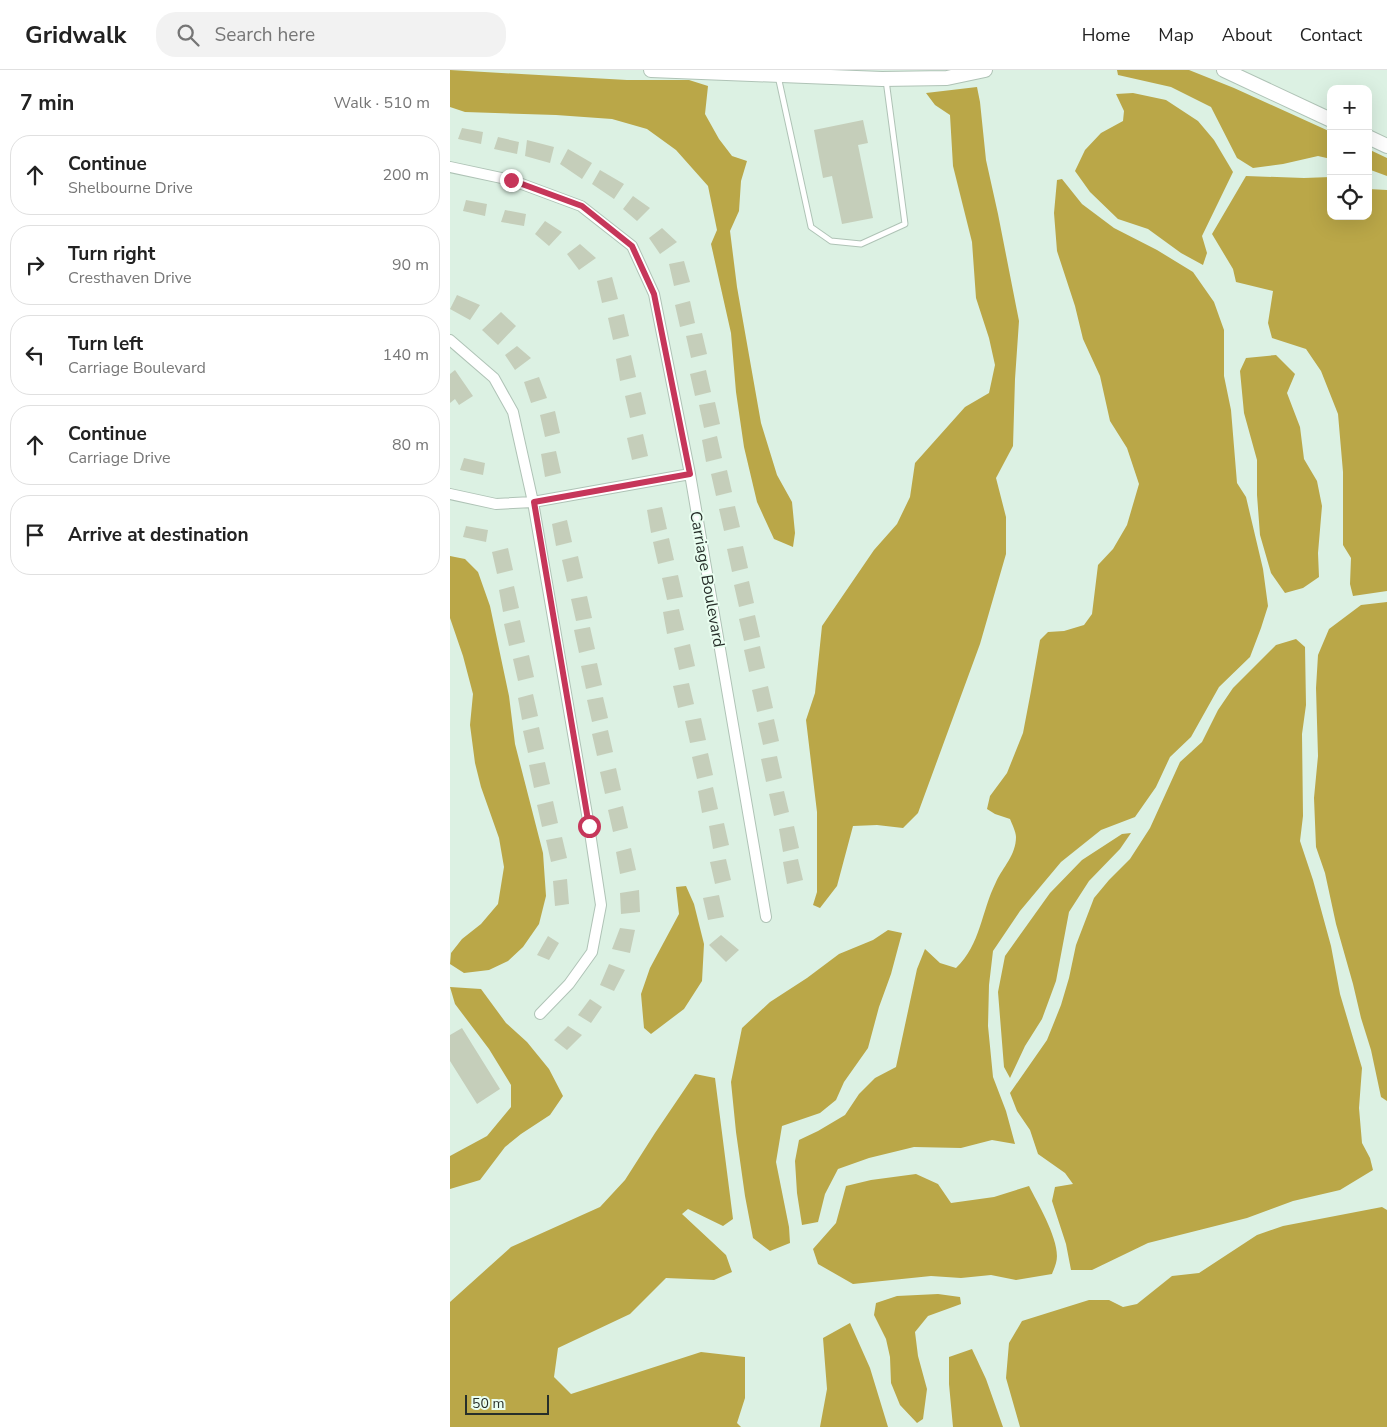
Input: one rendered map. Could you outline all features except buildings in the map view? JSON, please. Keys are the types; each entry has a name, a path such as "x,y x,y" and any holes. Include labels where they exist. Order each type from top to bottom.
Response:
{"street":[{"path":"651,70 884,79 947,78 985,70"},
{"path":"1224,70 1327,118"},
{"path":"1372,139 1387,146"},
{"name":"Carriage Boulevard","path":"450,167 511,180 582,206 632,246 654,294 690,474 766,917"},
{"path":"450,340 494,378 512,412 534,502 588,816 601,905 592,952 569,984 540,1014"},
{"path":"450,494 496,504 534,502 690,474"}],"lane":[{"path":"778,75 811,227 831,241 861,244 905,224 884,79"}],"shaded area":[{"path":"450,70 627,80 689,80 708,86 705,114 719,139 732,156 747,161 741,181 739,211 730,231 737,287 761,423 777,475 792,502 795,533 793,547 774,539 757,502 744,447 736,392 731,333 711,244 717,230 708,186 676,150 647,129 612,119 465,112 450,107"},
{"path":"1117,70 1189,70 1327,130 1327,158 1318,156 1283,164 1253,168 1237,158 1211,107 1171,87 1118,75"},
{"path":"977,87 986,160 1019,321 1013,446 996,478 1006,517 1006,554 980,644 918,813 903,828 877,825 853,826 837,886 820,908 813,905 817,892 817,812 806,720 815,693 822,626 874,550 897,524 910,497 915,463 965,407 989,393 995,365 989,338 976,298 972,242 953,166 950,115 935,105 926,93"},
{"path":"1133,93 1166,100 1198,121 1214,140 1233,172 1202,236 1207,253 1203,265 1181,253 1148,229 1118,219 1090,192 1075,171 1085,150 1101,133 1123,121 1124,111 1116,94"},
{"path":"1372,151 1387,158 1387,176 1372,170"},
{"path":"1246,176 1327,177 1327,220 1372,220 1372,189 1387,190 1387,591 1353,596 1350,584 1351,558 1343,545 1343,472 1338,414 1321,371 1306,349 1272,338 1268,323 1273,291 1236,282 1233,269 1212,234"},
{"path":"1062,179 1082,204 1114,228 1157,250 1193,272 1214,302 1224,330 1224,376 1231,410 1237,483 1246,497 1263,569 1268,606 1250,657 1219,687 1191,737 1170,757 1156,787 1135,817 1101,830 1061,862 1020,911 993,951 989,985 988,1026 993,1077 1006,1111 1015,1144 992,1140 961,1148 914,1147 869,1158 838,1169 825,1194 818,1222 802,1225 795,1161 799,1140 845,1115 859,1094 875,1078 896,1067 917,969 925,949 940,963 956,968 971,949 991,893 1014,850 1016,837 1010,819 987,809 990,796 1007,773 1023,733 1040,640 1048,632 1064,631 1084,625 1092,614 1098,565 1113,549 1127,525 1139,484 1127,448 1110,421 1100,376 1083,339 1075,306 1057,251 1054,213 1057,180"},
{"path":"1276,355 1295,374 1287,393 1300,427 1304,459 1317,481 1322,506 1318,553 1319,577 1303,588 1285,593 1271,573 1260,535 1257,460 1244,413 1240,371 1246,358"},
{"path":"450,556 465,559 478,572 490,606 509,696 515,744 543,853 546,896 539,924 523,947 508,961 489,970 464,973 450,964 451,953 462,939 481,924 498,904 504,867 499,838 481,787 475,763 470,725 473,694 450,618"},
{"path":"1387,602 1387,1101 1381,1097 1371,1050 1336,924 1325,873 1316,847 1314,798 1318,756 1316,688 1318,655 1329,629 1361,605"},
{"path":"1296,639 1305,647 1306,705 1302,734 1303,816 1300,841 1313,880 1331,946 1340,994 1362,1068 1359,1108 1362,1143 1370,1158 1373,1170 1340,1190 1293,1201 1247,1218 1148,1243 1092,1270 1071,1270 1066,1244 1052,1201 1055,1187 1073,1184 1065,1173 1038,1154 1030,1130 1017,1111 1010,1093 1047,1040 1061,1005 1076,945 1094,898 1130,859 1150,828 1180,762 1202,742 1218,710 1233,688 1276,645"},
{"path":"1131,833 1120,849 1089,881 1069,912 1056,981 1042,1019 1025,1046 1010,1078 1004,1067 998,992 1005,956 1050,893 1082,860 1122,834"},
{"path":"686,886 694,904 704,944 702,981 684,1009 651,1034 644,1028 641,994 650,968 679,914 676,887"},
{"path":"888,930 902,933 868,1048 844,1082 836,1100 820,1113 782,1126 776,1162 789,1227 790,1243 770,1251 753,1238 736,1132 731,1082 742,1028 770,1002 839,954 873,940"},
{"path":"450,987 481,989 506,1023 527,1042 549,1069 563,1096 550,1115 505,1147 480,1180 450,1189 450,1156 487,1136 511,1107 511,1085 489,1049 455,1004"},
{"path":"695,1074 715,1078 733,1219 723,1226 688,1209 682,1214 726,1255 732,1272 714,1280 666,1278 630,1314 558,1348 554,1377 571,1394 701,1352 745,1357 745,1398 737,1423 741,1427 450,1427 450,1302 511,1247 600,1207 625,1180"},
{"path":"916,1174 938,1184 951,1203 994,1197 1029,1186 1056,1245 1056,1263 1052,1274 1016,1280 991,1275 961,1278 931,1276 853,1284 818,1264 813,1249 836,1223 846,1186 871,1180"},
{"path":"1382,1207 1387,1210 1387,1427 1020,1427 1006,1378 1009,1343 1022,1321 1089,1300 1109,1300 1123,1307 1137,1304 1172,1276 1199,1273 1257,1235 1283,1226"},
{"path":"938,1294 960,1297 961,1304 928,1316 915,1332 918,1356 927,1389 923,1419 917,1423 900,1405 891,1383 890,1357 886,1339 874,1315 876,1303 897,1296"},
{"path":"850,1323 870,1368 888,1427 820,1427 827,1389 823,1338"},
{"path":"972,1349 986,1379 1003,1427 953,1427 949,1384 949,1357"}],"route":[{"path":"511,180 582,206 632,246 654,294 690,474 534,502 589,826"}]}
